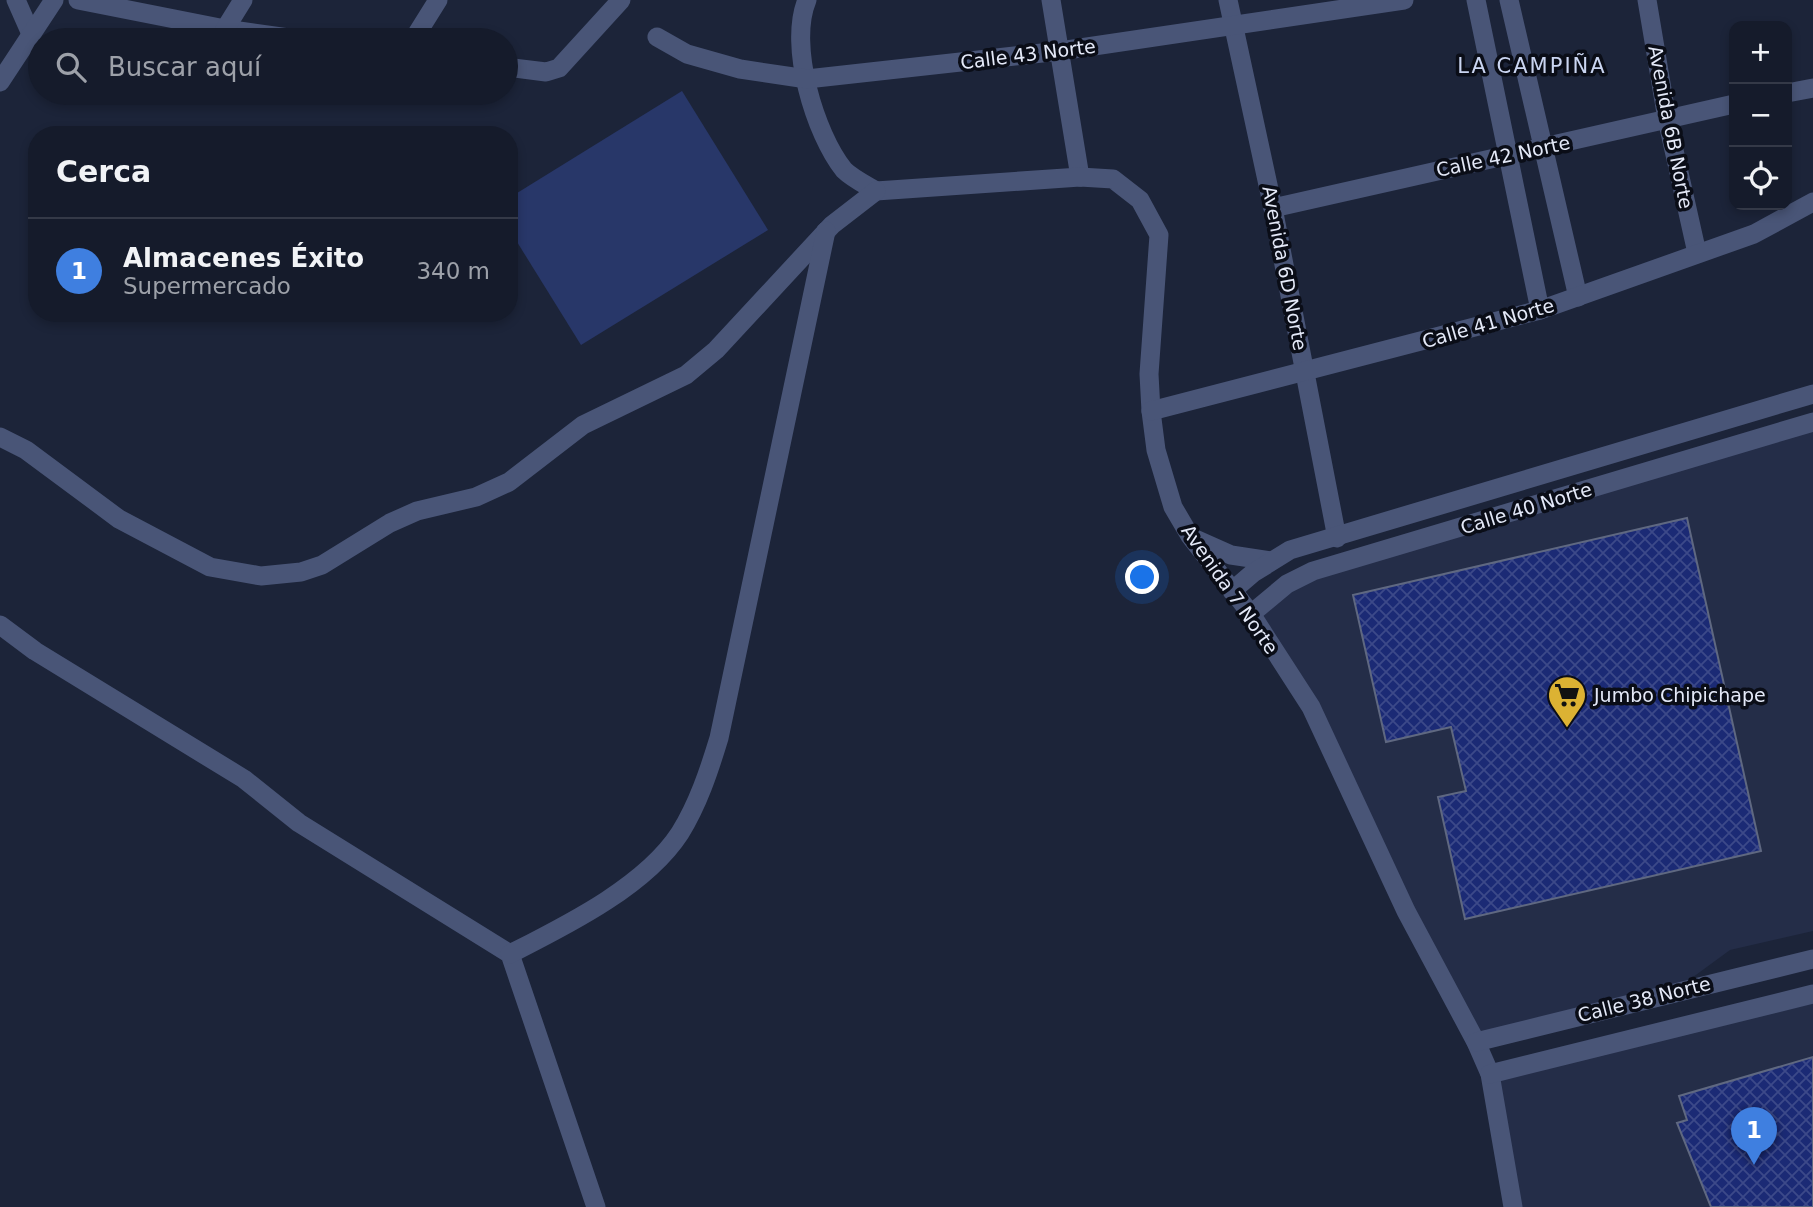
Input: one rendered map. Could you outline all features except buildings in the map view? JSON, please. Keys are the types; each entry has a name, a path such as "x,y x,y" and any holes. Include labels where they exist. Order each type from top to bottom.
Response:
{"street":[{"path":"16,0 28,28"},
{"path":"35,28 54,0"},
{"path":"78,0 220,28"},
{"path":"226,28 243,0"},
{"path":"420,28 438,0"},
{"path":"0,437 26,450 119,520 209,567 261,576 301,572 322,565 417,511 476,497 509,482 583,425 686,375 716,350 827,230 876,191 845,171 818,126 807,79 802,36 807,0"},
{"path":"1051,0 1080,177"},
{"name":"Avenida 6D Norte","path":"1228,0 1306,372 1336,538"},
{"name":"Calle 43 Norte","path":"657,37 687,54 740,69 807,79 1060,51 1404,0"},
{"path":"1476,0 1540,310"},
{"path":"1509,0 1578,297"},
{"name":"Avenida 6B Norte","path":"1647,0 1667,119 1697,253"},
{"path":"518,68 546,72 559,68 617,1"},
{"path":"0,82 28,39"},
{"path":"1792,92 1813,88"},
{"name":"Calle 42 Norte","path":"1273,208 1729,105"},
{"name":"Avenida 7 Norte","path":"876,191 1080,177 1113,180 1140,200 1159,235 1149,374 1151,411 1165,481 1174,507 1190,536 1251,614 1311,707 1406,911 1476,1042 1490,1074 1513,1207"},
{"name":"Calle 41 Norte","path":"1151,411 1540,310 1754,234 1813,202"},
{"path":"510,954 547,936 636,879 658,860 680,833 705,781 719,738 827,230"},
{"name":"Calle 40 Norte","path":"1232,591 1290,550 1813,394"},
{"name":"Calle 40 Norte","path":"1251,614 1276,591 1313,571 1813,422"},
{"path":"1190,536 1231,555 1271,561"},
{"path":"0,625 35,651 244,779 299,823 510,954 596,1207"},
{"name":"Calle 38 Norte","path":"1476,1042 1813,959"},
{"name":"Calle 38 Norte","path":"1490,1074 1813,993"}],"shaded area":[{"path":"682,91 768,230 581,345 518,244 518,192"},
{"name":"Jumbo Chipichape","path":"1813,422 1813,931 1730,950 1674,991 1476,1042 1330,750 1251,614 1287,584"},
{"path":"1813,994 1813,1207 1513,1207 1490,1074"}],"place":[{"name":"Jumbo Chipichape","path":"1567,729"},
{"name":"Almacenes Éxito","path":"1754,1165"}],"district":[{"name":"LA CAMPIÑA","path":"1532,66"}]}
